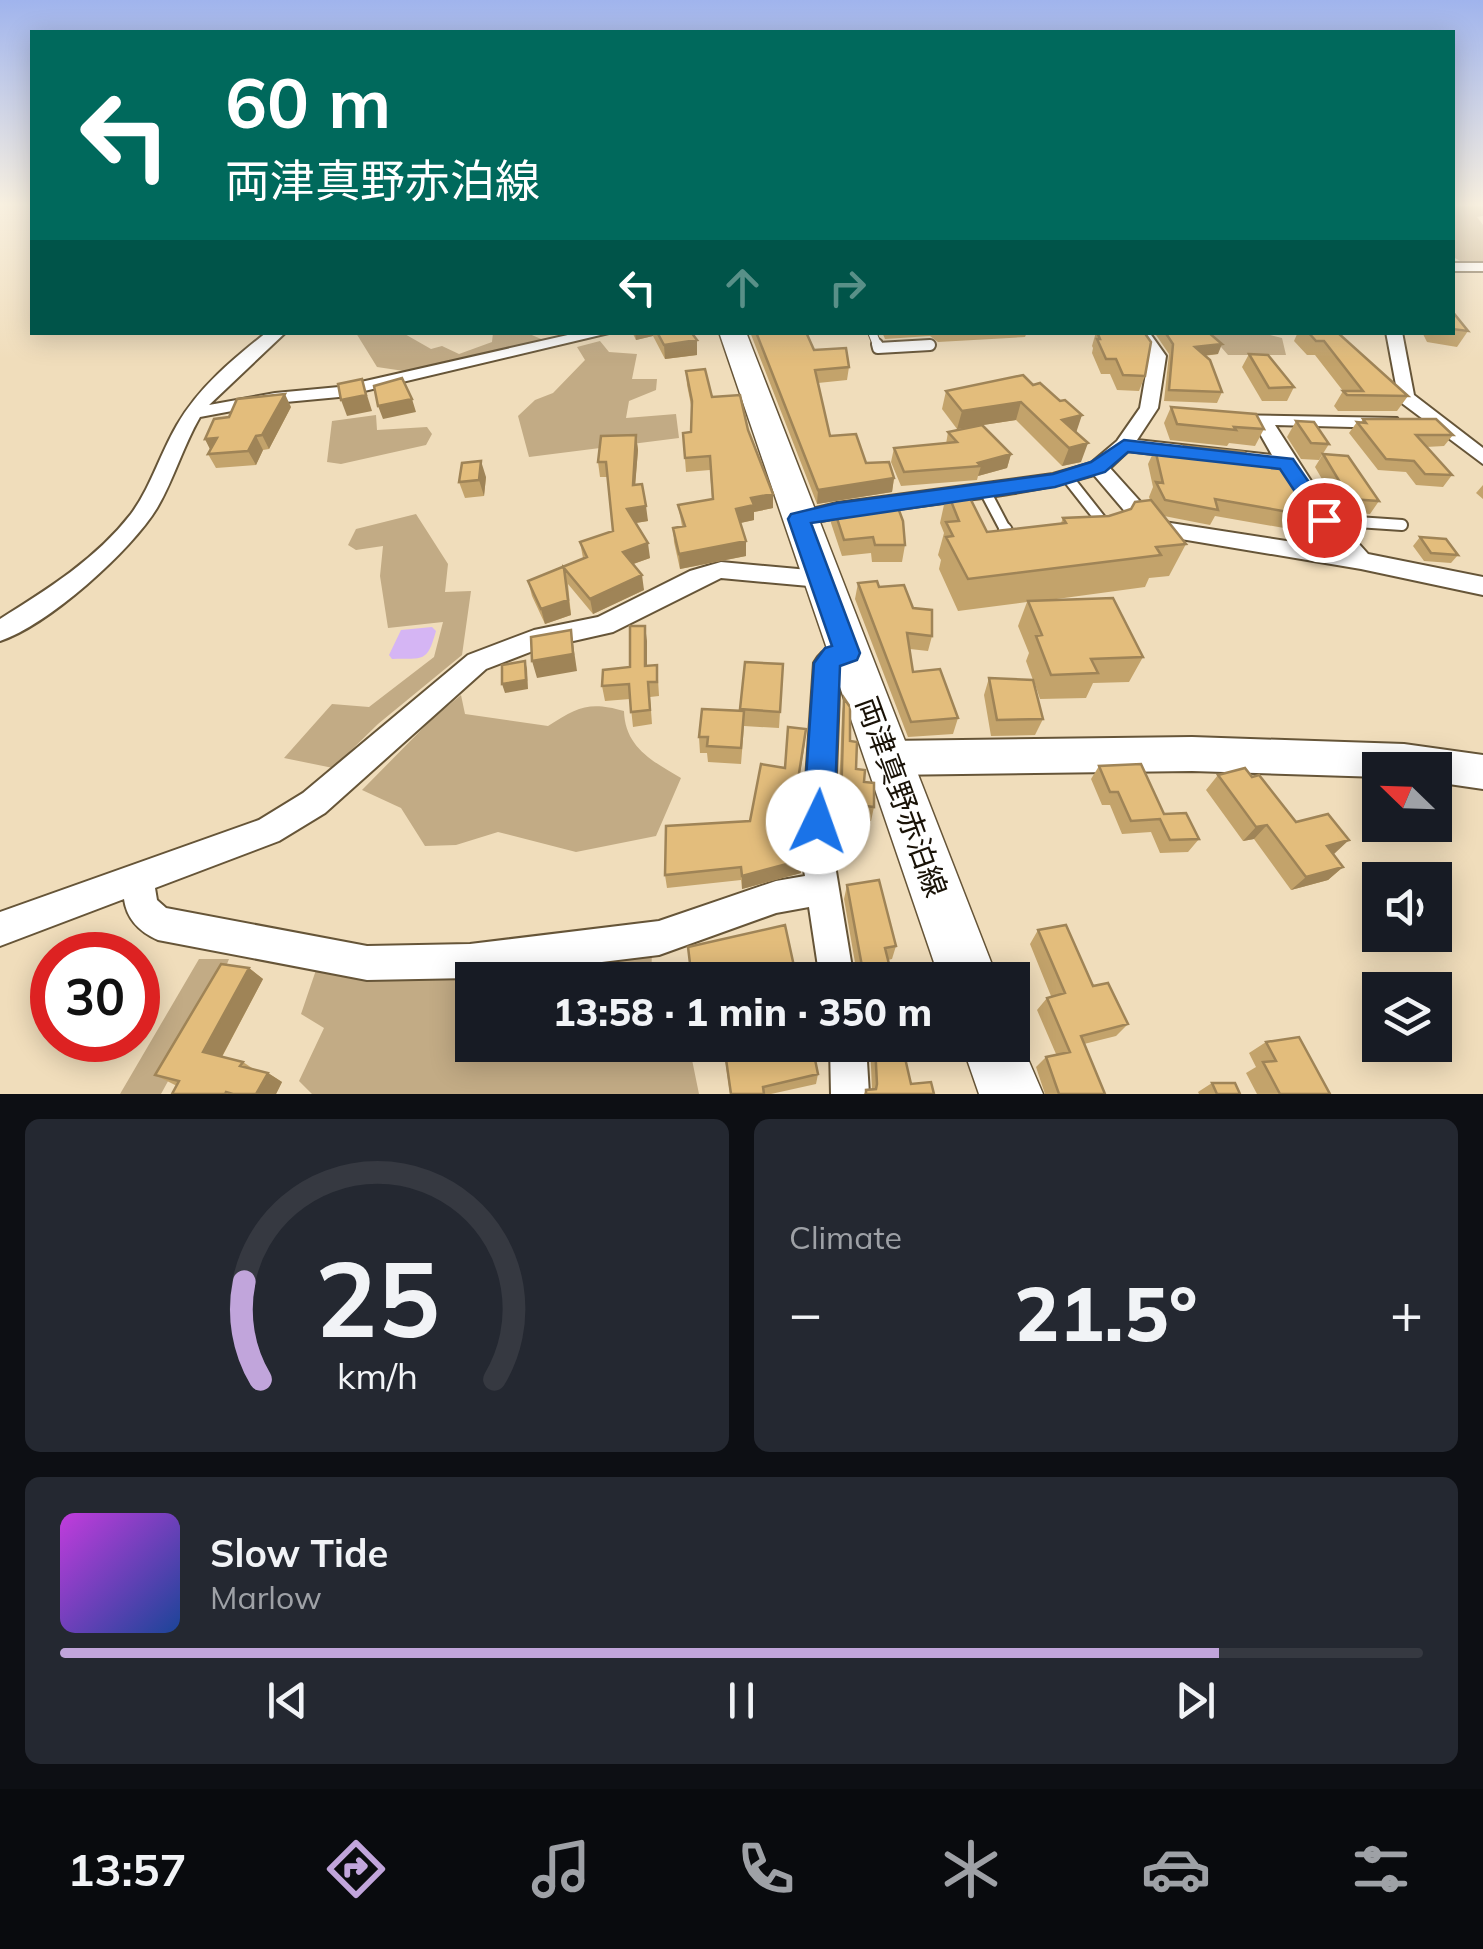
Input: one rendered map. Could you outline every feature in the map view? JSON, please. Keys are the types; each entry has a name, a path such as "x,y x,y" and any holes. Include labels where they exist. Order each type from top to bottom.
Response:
{"main road":[{"name":"両津真野赤泊線","path":"733,335 962,962"},
{"path":"999,1062 1011,1094"}],"street":[{"path":"1455,267 1483,267"},
{"path":"0,631 87,573 137,522 194,413 238,364 274,335"},
{"path":"194,413 339,392 592,335"},
{"path":"798,519 1067,477 1098,467 1157,410 1158,356 1142,335"},
{"path":"1394,335 1402,392 1483,458"},
{"path":"1217,418 1434,421"},
{"path":"1262,420 1324,520 1361,561"},
{"path":"1124,446 1286,463"},
{"path":"1098,467 1147,523 1158,529 1361,561 1483,586"},
{"path":"0,929 268,831 314,803 477,662 506,649 604,626 698,577 721,570 820,579"},
{"path":"834,962 817,854 827,663 834,656 848,653"},
{"path":"888,758 1192,754 1404,761 1483,772"},
{"path":"138,880 142,908 158,922 368,964 470,960 659,938 761,902 820,888"},
{"path":"849,1062 850,1094"}],"lane":[{"path":"873,335 878,348 930,345"},
{"path":"1067,477 1111,533 1091,535"},
{"path":"985,491 1013,545 1032,542"},
{"path":"1324,520 1402,525"}],"shaded area":[{"path":"1455,257 1483,257 1483,265 1467,265"},
{"path":"357,335 406,335 431,349 442,346 459,354 492,342 493,335 532,335 546,341 431,367 404,371 377,367"},
{"path":"1189,335 1270,335 1282,338 1286,355 1228,355 1215,340"},
{"path":"600,341 609,352 637,354 632,379 657,379 656,390 629,401 626,418 676,414 679,438 529,457 518,416 535,400 553,393 585,360 577,347"},
{"path":"376,415 377,430 427,427 432,434 426,445 341,464 327,462 332,421"},
{"path":"416,514 448,564 445,592 471,591 462,655 378,724 333,768 284,758 332,704 369,707 434,657 443,622 388,628 380,576 383,546 356,550 348,545 356,529"},
{"path":"432,627 436,631 433,641 423,657 392,659 389,655 401,630"},
{"path":"461,695 465,714 548,726 584,708 602,706 624,711 635,744 650,759 681,778 656,836 576,852 498,832 456,845 425,846 401,808 362,790"},
{"path":"652,952 652,962 465,962"},
{"path":"199,959 229,959 213,999 161,1094 120,1094 139,1062 160,1062 160,1026"},
{"path":"455,963 455,1062 692,1062 699,1094 312,1094 299,1081 324,1028 301,1014 316,970"}],"building":[{"path":"1455,315 1468,331 1455,329"},
{"path":"659,335 693,335 697,340 664,345"},
{"path":"757,335 807,335 814,350 846,348 849,367 815,370 830,436 856,434 866,463 889,462 894,478 818,490"},
{"path":"1098,335 1146,335 1151,342 1145,376 1123,375 1116,359 1106,359"},
{"path":"1167,335 1212,335 1222,344 1195,347 1210,360 1222,392 1169,390 1173,344"},
{"path":"1311,335 1340,335 1408,396 1347,395 1343,391 1363,391 1324,341 1316,341"},
{"path":"1249,354 1268,355 1294,387 1269,388"},
{"path":"705,369 712,397 740,395 748,430 773,494 751,498 754,505 736,509 746,541 679,554 673,528 685,526 678,505 713,499 710,456 685,458 683,433 691,432 692,401 686,371"},
{"path":"1023,375 1082,415 1062,420 1088,443 1069,448 1021,402 962,411 946,391"},
{"path":"402,378 412,399 378,406 374,386"},
{"path":"362,379 366,395 341,400 338,384"},
{"path":"285,394 262,435 256,436 248,451 208,454 217,438 205,439 214,419 229,417 237,399"},
{"path":"1171,407 1256,414 1264,429 1177,424"},
{"path":"1363,419 1436,419 1453,435 1416,435 1452,475 1425,474 1414,461 1386,459 1357,422 1366,423"},
{"path":"1296,421 1314,422 1329,444 1311,443"},
{"path":"982,425 1011,454 978,463 981,466 904,472 894,448 957,442 948,432"},
{"path":"636,435 633,485 642,484 646,506 627,509 648,543 623,552 642,575 590,599 564,568 568,600 541,609 528,581 587,557 580,542 613,531 606,462 598,462 601,436"},
{"path":"1184,446 1244,452 1254,460 1286,463 1305,503 1313,504 1322,521 1298,522 1294,513 1215,499 1218,510 1165,500 1156,482 1163,483 1155,449 1187,453"},
{"path":"1323,454 1348,456 1379,501 1350,499"},
{"path":"481,461 479,480 459,482 462,463"},
{"path":"966,490 987,532 1066,523 1063,518 1109,516 1131,509 1135,502 1151,500 1186,544 1156,547 1161,555 968,579 946,537 953,536 946,522 959,521 947,491"},
{"path":"894,497 903,521 905,545 875,545 873,537 844,540 833,506"},
{"path":"1420,537 1446,539 1458,555 1431,553"},
{"path":"877,581 879,587 904,585 913,608 932,610 932,636 907,633 913,672 940,669 958,718 911,722 858,583"},
{"path":"1113,598 1143,657 1091,659 1098,673 1051,675 1036,636 1042,635 1028,601"},
{"path":"630,626 645,626 645,666 657,665 657,682 648,682 650,710 631,712 629,684 602,686 603,670 630,667"},
{"path":"571,630 573,654 532,661 531,637"},
{"path":"525,661 526,680 502,684 502,665"},
{"path":"745,662 783,664 780,712 740,709"},
{"path":"989,678 1033,680 1043,719 997,720"},
{"path":"844,698 850,707 850,741 857,742 856,769 865,770 864,782 874,783 874,807 841,803"},
{"path":"702,709 744,711 741,748 707,746 708,737 699,737"},
{"path":"788,727 806,729 791,824 794,848 800,848 802,860 742,876 741,867 665,875 666,826 750,821 761,764 785,768"},
{"path":"1141,764 1164,814 1186,813 1199,839 1170,840 1160,819 1131,821 1118,792 1110,792 1099,766"},
{"path":"1245,768 1252,777 1259,775 1296,822 1328,814 1349,840 1327,846 1343,867 1306,877 1267,825 1256,827 1218,775"},
{"path":"879,880 896,946 885,948 888,962 861,962 847,885"},
{"path":"785,925 793,962 690,962 688,947"},
{"path":"1066,925 1093,986 1108,983 1128,1024 1081,1036 1105,1094 1059,1094 1046,1057 1070,1052 1047,998 1065,993 1038,930"},
{"path":"221,964 249,968 203,1052 268,1073 256,1094 172,1094 179,1081 155,1075"},
{"path":"1299,1037 1330,1094 1280,1094 1263,1062 1276,1061 1266,1042"},
{"path":"726,1062 816,1062 818,1074 763,1087 764,1094 731,1094"},
{"path":"876,1062 906,1062 911,1084 931,1082 934,1094 866,1094 866,1090 876,1089"},
{"path":"1212,1083 1235,1083 1240,1094 1217,1094"}],"route":[{"path":"818,822 827,663 834,656 848,653 798,519 1082,474 1098,467 1124,446 1286,463 1324,520"}]}
